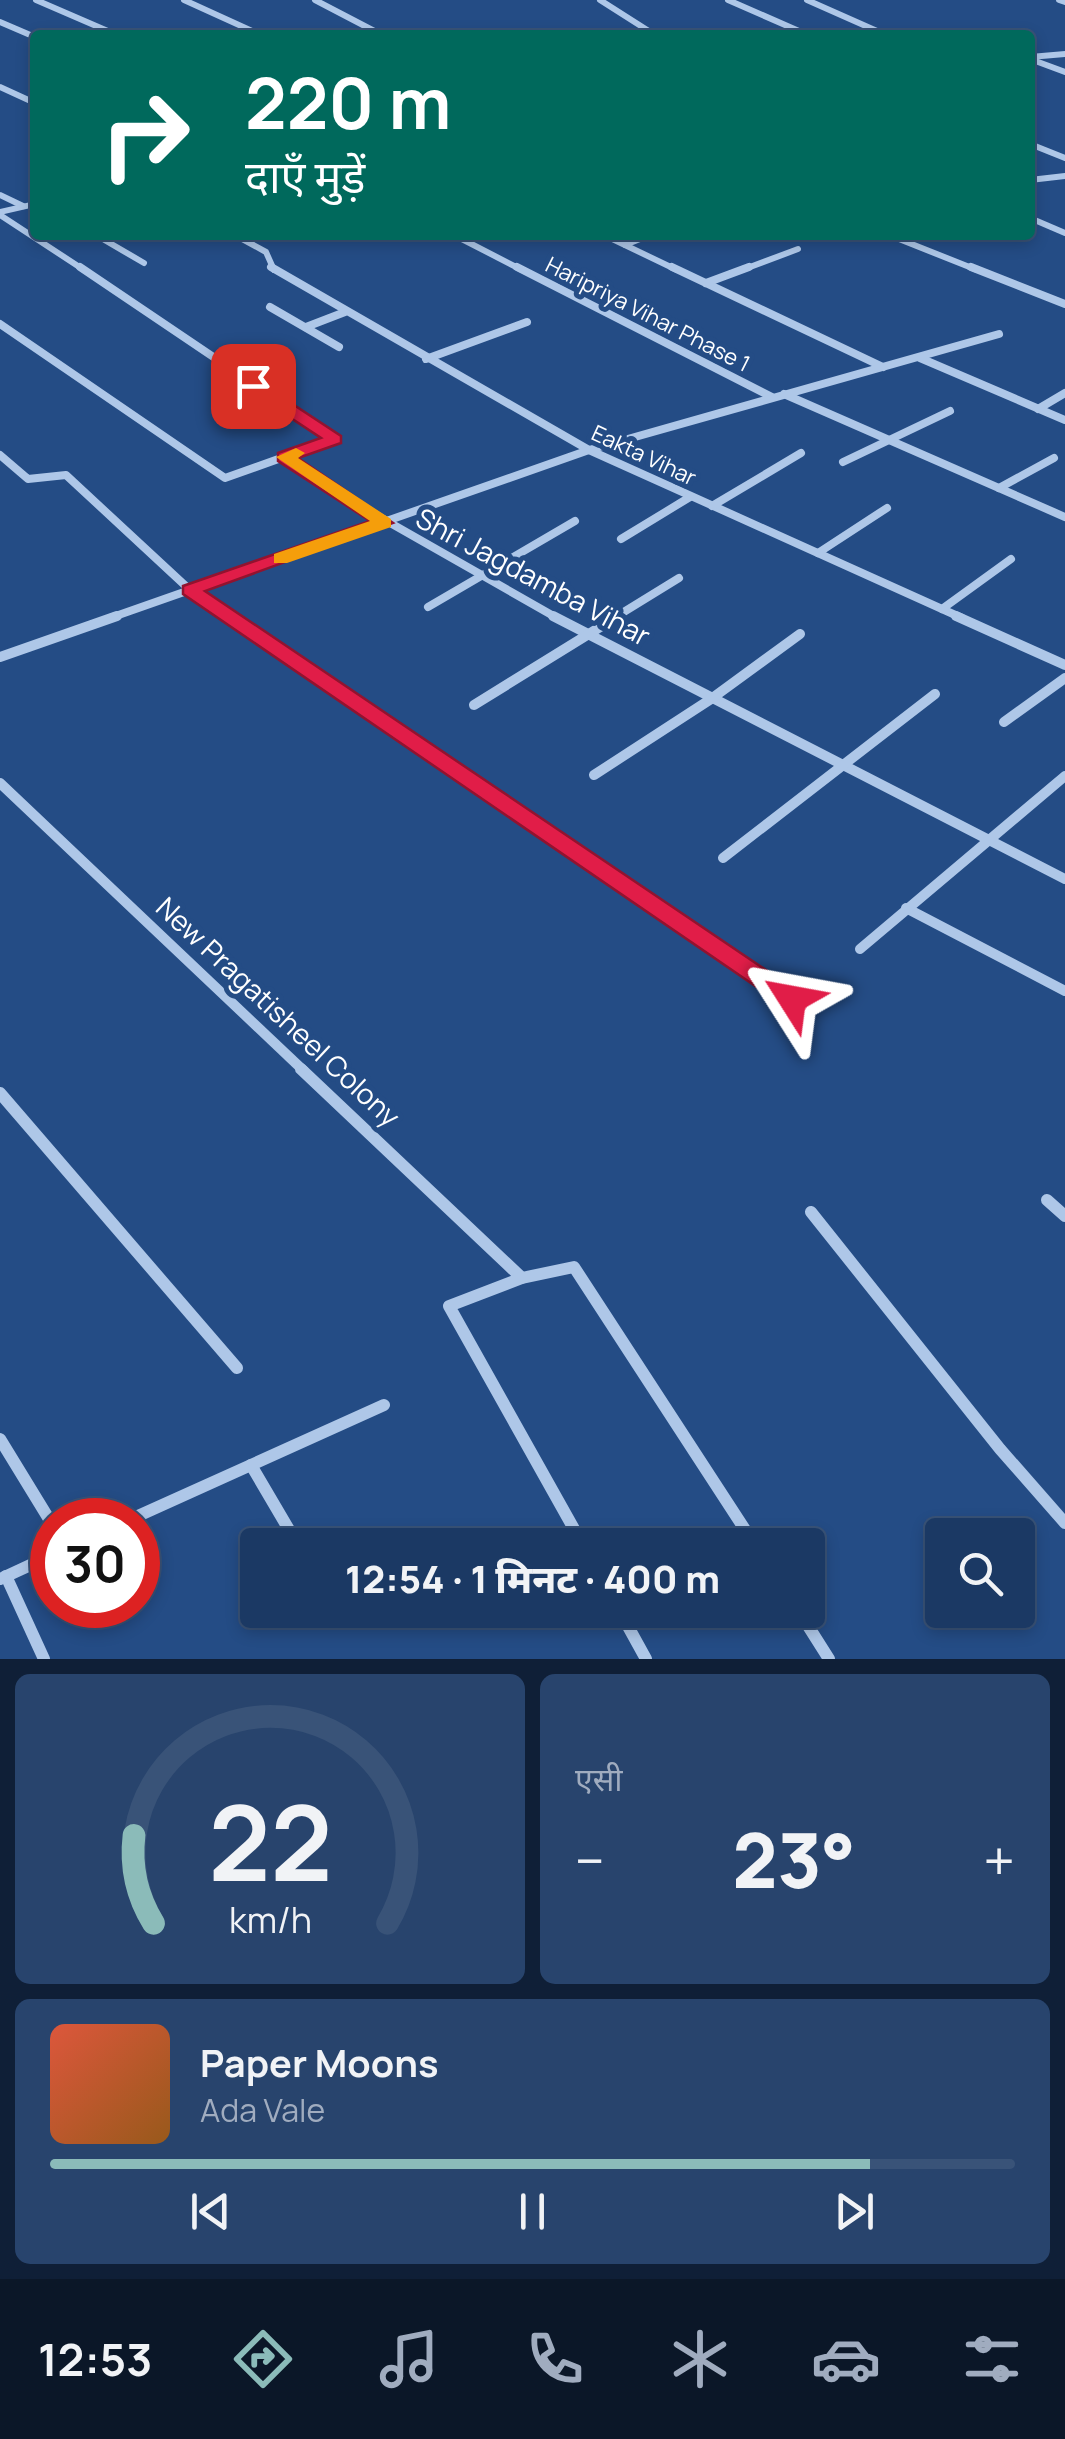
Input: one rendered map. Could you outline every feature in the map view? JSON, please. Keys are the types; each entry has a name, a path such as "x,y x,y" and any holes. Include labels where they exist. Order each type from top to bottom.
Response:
{"street":[{"path":"36,0 105,30"},
{"path":"184,0 250,30"},
{"path":"315,0 372,30"},
{"path":"600,0 647,30"},
{"path":"728,0 797,30"},
{"path":"807,0 875,30"},
{"path":"0,22 30,35"},
{"path":"1035,57 1065,54"},
{"path":"1035,60 1065,72"},
{"path":"0,87 30,101"},
{"path":"1035,146 1065,158"},
{"path":"1035,179 1065,176"},
{"path":"0,195 29,205"},
{"path":"0,214 29,205"},
{"path":"0,214 30,233"},
{"path":"1035,220 1065,233"},
{"path":"0,324 225,478 335,439 40,240"},
{"path":"105,240 144,263"},
{"name":"Eakta Vihar","path":"245,240 266,252 271,268 589,450 1065,665"},
{"name":"Haripriya Vihar Phase 1","path":"464,240 778,396 1065,516"},
{"path":"615,240 884,368"},
{"path":"624,244 636,240"},
{"path":"902,240 1065,304"},
{"path":"706,283 798,249"},
{"path":"270,307 339,347"},
{"path":"306,327 345,312"},
{"path":"426,359 527,322"},
{"path":"0,657 589,450 1000,334"},
{"path":"920,358 1065,420"},
{"path":"1038,408 1065,393"},
{"path":"843,462 950,412"},
{"path":"712,506 801,453"},
{"path":"0,455 28,479 66,475 190,590 792,999"},
{"name":"Shri Jagdamba Vihar","path":"284,457 384,523 711,699 1065,880"},
{"path":"999,488 1054,458"},
{"path":"622,539 690,497"},
{"path":"818,553 887,508"},
{"path":"428,607 575,520"},
{"path":"942,609 1011,559"},
{"path":"474,705 679,578"},
{"path":"594,775 711,699 800,634"},
{"path":"1004,722 1065,678"},
{"path":"723,858 935,694"},
{"path":"860,949 1065,776"},
{"name":"New Pragatisheel Colony","path":"0,784 522,1278"},
{"path":"906,908 1065,991"},
{"path":"0,1093 237,1368"},
{"path":"1047,1200 1065,1216"},
{"path":"811,1212 951,1389 1065,1523"},
{"path":"573,1528 449,1306 522,1278 574,1267 744,1528"},
{"path":"160,1506 384,1405"},
{"path":"0,1440 36,1498"},
{"path":"251,1465 288,1528"},
{"path":"30,1565 3,1577 44,1659"},
{"path":"629,1628 646,1659"},
{"path":"810,1628 830,1659"}],"slow traffic":[{"path":"281,559 384,523 284,457 296,453"}],"route":[{"path":"253,386 335,439 284,457 384,523 190,590 359,709 792,999"}]}
